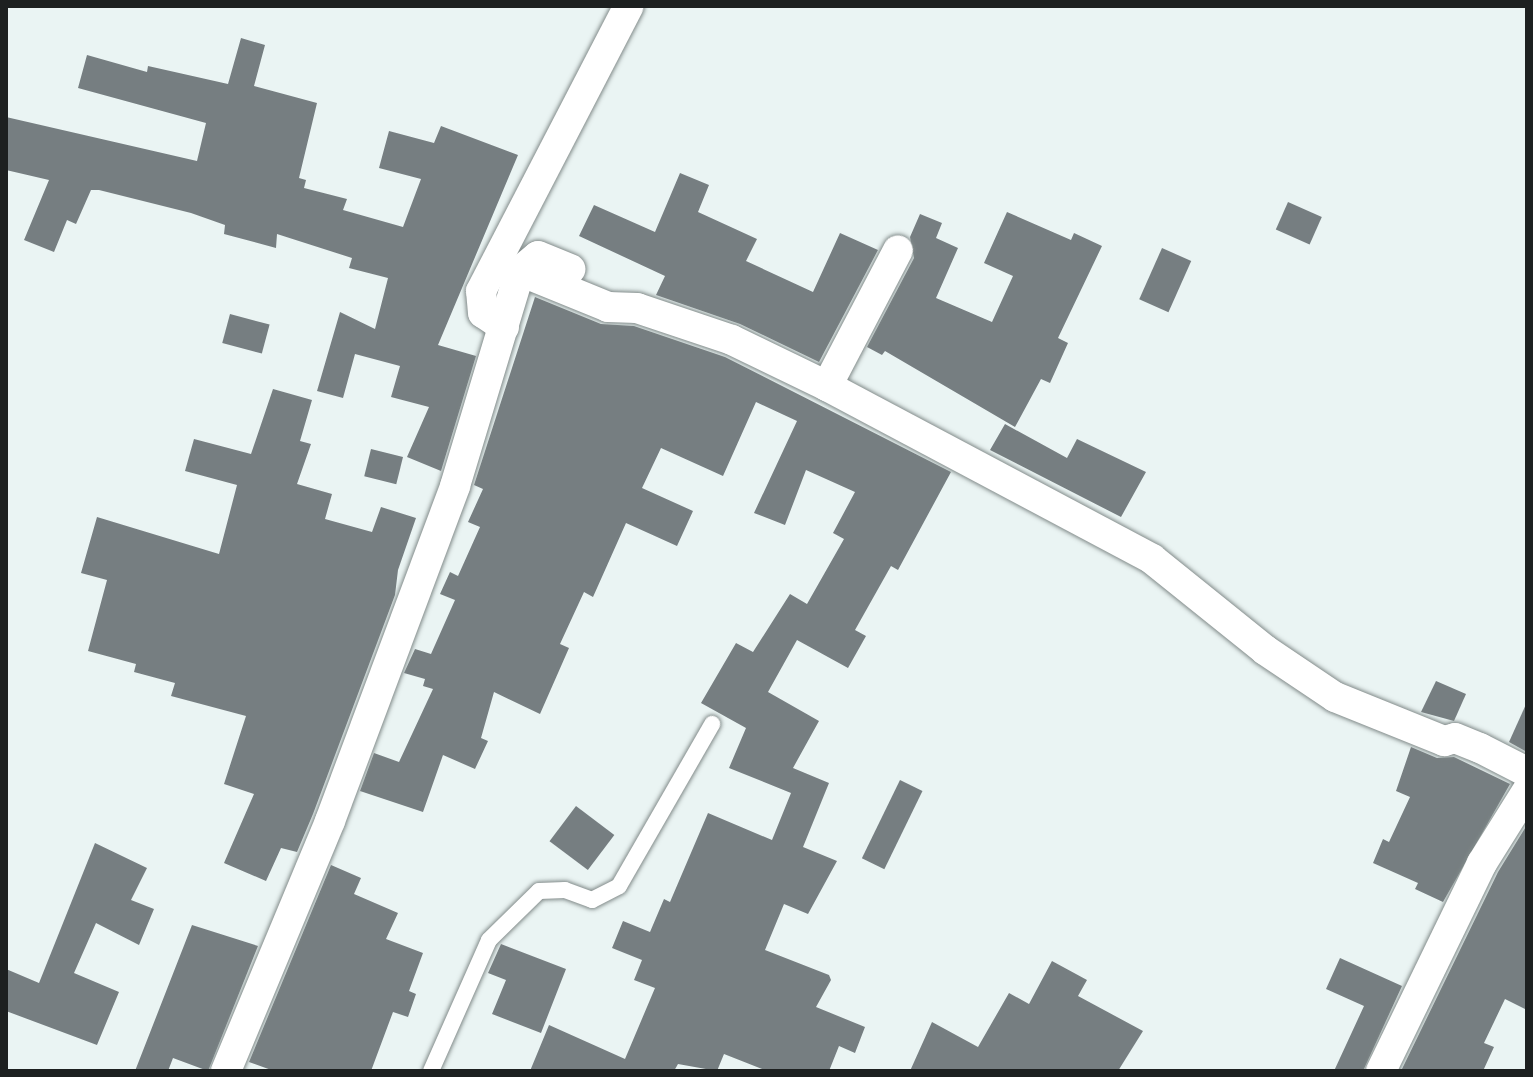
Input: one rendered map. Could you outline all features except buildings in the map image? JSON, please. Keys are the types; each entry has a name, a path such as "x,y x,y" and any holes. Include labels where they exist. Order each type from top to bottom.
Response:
{"street":[{"path":"504,327 483,313 481,291 629,6"},
{"path":"827,386 898,250"},
{"path":"226,1071 336,806 455,486 520,271 538,256 571,269"},
{"path":"520,271 608,307 637,308 732,340 827,386 1139,551 1212,603 1265,650 1335,697 1444,741 1455,738 1527,772"},
{"path":"1381,1071 1482,863 1527,791"}],"lane":[{"path":"431,1071 481,954 498,929 539,891 565,890 592,900 619,886 712,724"}]}
